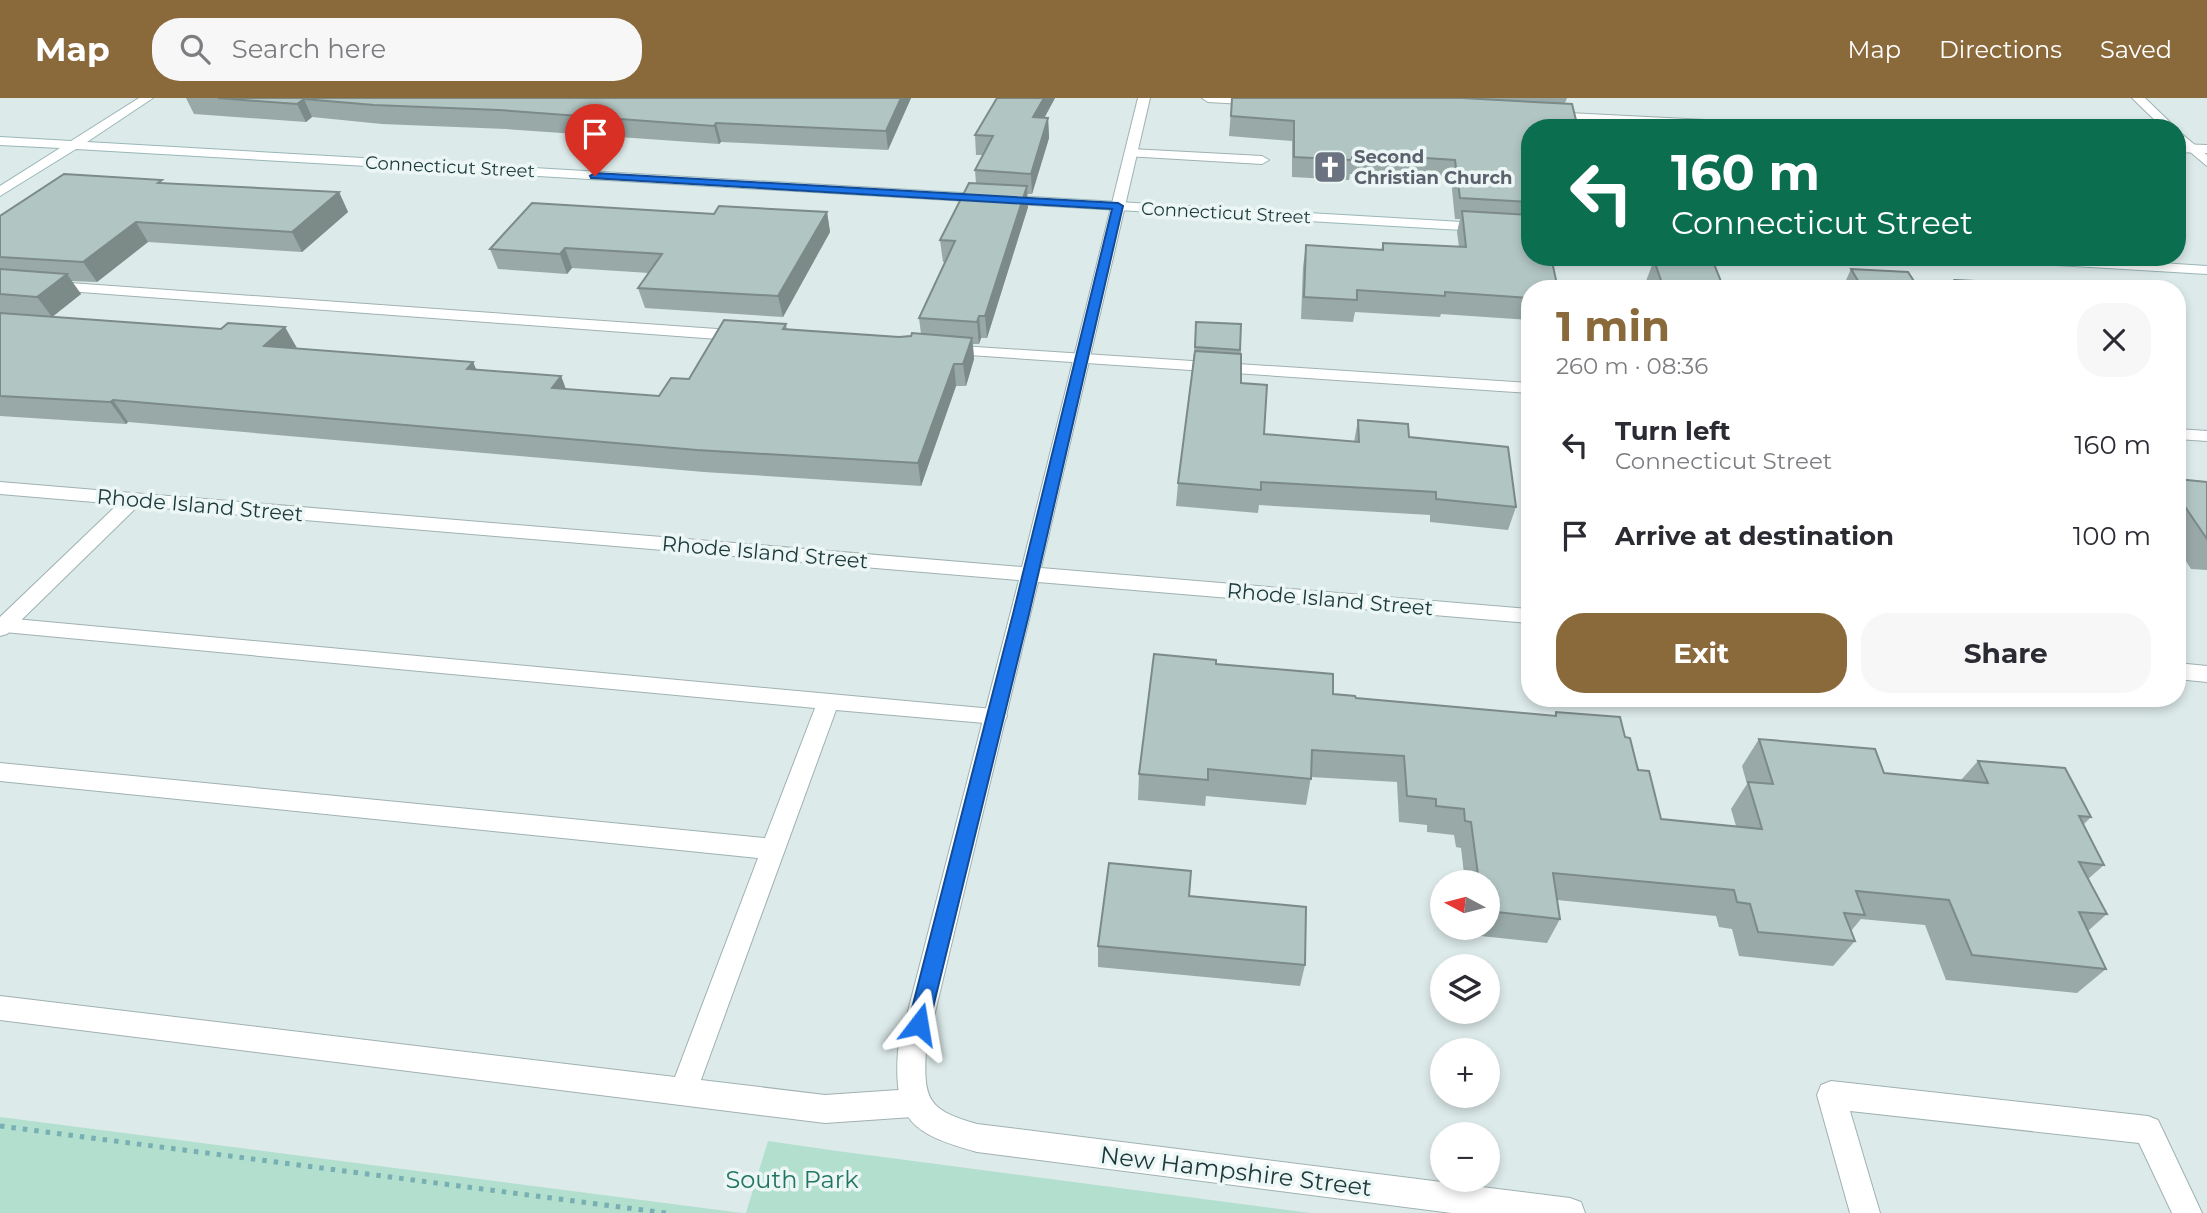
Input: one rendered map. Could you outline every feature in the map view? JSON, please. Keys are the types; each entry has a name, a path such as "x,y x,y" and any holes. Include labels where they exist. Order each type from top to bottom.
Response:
{"street":[{"path":"0,192 147,98"},
{"path":"0,1008 825,1109 913,1103 909,1077 912,1050 1031,574 1144,98"},
{"path":"1208,98 1276,102"},
{"path":"2137,98 2160,119"},
{"path":"1538,115 1614,119"},
{"name":"Connecticut Street","path":"0,141 1521,229"},
{"path":"2186,142 2207,162"},
{"path":"2186,148 2207,149"},
{"path":"1130,153 1262,160"},
{"path":"2140,266 2207,270"},
{"path":"0,282 759,337"},
{"path":"924,348 1521,387"},
{"path":"2186,435 2207,436"},
{"name":"Rhode Island Street","path":"0,488 1521,615"},
{"path":"2,627 134,499"},
{"path":"2,627 996,716"},
{"path":"2186,672 2207,674"},
{"path":"683,1092 828,701"},
{"path":"0,772 773,849"},
{"path":"1866,1213 1831,1095 2148,1130 2188,1213"},
{"name":"New Hampshire Street","path":"913,1103 926,1118 946,1130 977,1138 1570,1213"}],"path":[{"path":"0,1126 666,1213"}],"green space":[{"name":"South Park","path":"0,1117 742,1213 0,1213"},
{"name":"South Park","path":"768,1141 837,1151 1310,1213 746,1213"}],"building":[{"path":"218,98 901,98 886,131 716,123 714,126 499,110 304,99 297,104"},
{"path":"997,98 1044,98 1033,117 1048,118 1031,174 975,170 993,136 975,135"},
{"path":"1232,98 1462,98 1572,104 1576,119 1521,119 1521,201 1460,198 1455,160 1352,153 1352,160 1294,157 1294,121 1231,116"},
{"path":"64,174 162,180 158,183 339,192 292,232 136,222 83,262 0,257 0,216"},
{"path":"969,183 1027,186 985,316 979,316 977,322 919,318 955,241 940,240"},
{"path":"532,203 714,214 719,206 827,212 778,296 638,288 662,254 565,248 560,254 490,249"},
{"path":"1462,211 1521,214 1521,266 1553,266 1556,280 1521,280 1521,297 1357,290 1357,300 1304,297 1306,245 1383,250 1383,243 1466,247"},
{"path":"1656,266 1715,266 1720,280 1661,280"},
{"path":"0,269 67,274 37,297 0,294"},
{"path":"1851,269 1908,272 1913,280 1858,280"},
{"path":"0,313 221,329 228,323 285,327 264,346 473,362 467,369 561,376 552,388 659,396 671,378 689,379 724,320 786,324 783,329 899,337 911,336 912,333 972,338 963,364 954,364 918,463 697,450 113,400 110,402 0,396"},
{"path":"1196,322 1241,324 1240,350 1195,347"},
{"path":"1195,351 1241,354 1241,383 1267,385 1264,434 1359,442 1358,420 1408,424 1409,437 1508,447 1516,507 1436,499 1436,492 1261,482 1261,490 1178,483"},
{"path":"2186,480 2207,482 2207,539 2186,508"},
{"path":"1154,654 1216,660 1216,664 1333,674 1333,694 1356,698 1556,716 1556,712 1620,717 1625,737 1630,738 1638,770 1649,771 1661,819 1762,829 1748,782 1773,784 1759,739 1875,749 1884,773 1988,783 1978,761 2065,768 2091,817 2079,816 2104,865 2079,862 2107,914 2079,912 2106,969 1972,955 1949,900 1856,891 1865,915 1844,913 1855,941 1758,932 1750,904 1737,902 1734,890 1553,873 1560,919 1500,912 1500,870 1477,870 1471,822 1465,821 1464,809 1436,806 1436,799 1407,796 1404,756 1312,750 1311,779 1208,769 1208,780 1139,774"},
{"path":"1109,863 1191,871 1189,896 1306,907 1305,965 1098,946"}],"place":[{"name":"Second Christian Church","path":"1330,167"}],"route":[{"path":"595,176 1118,206 1021,614 919,1024"}]}
